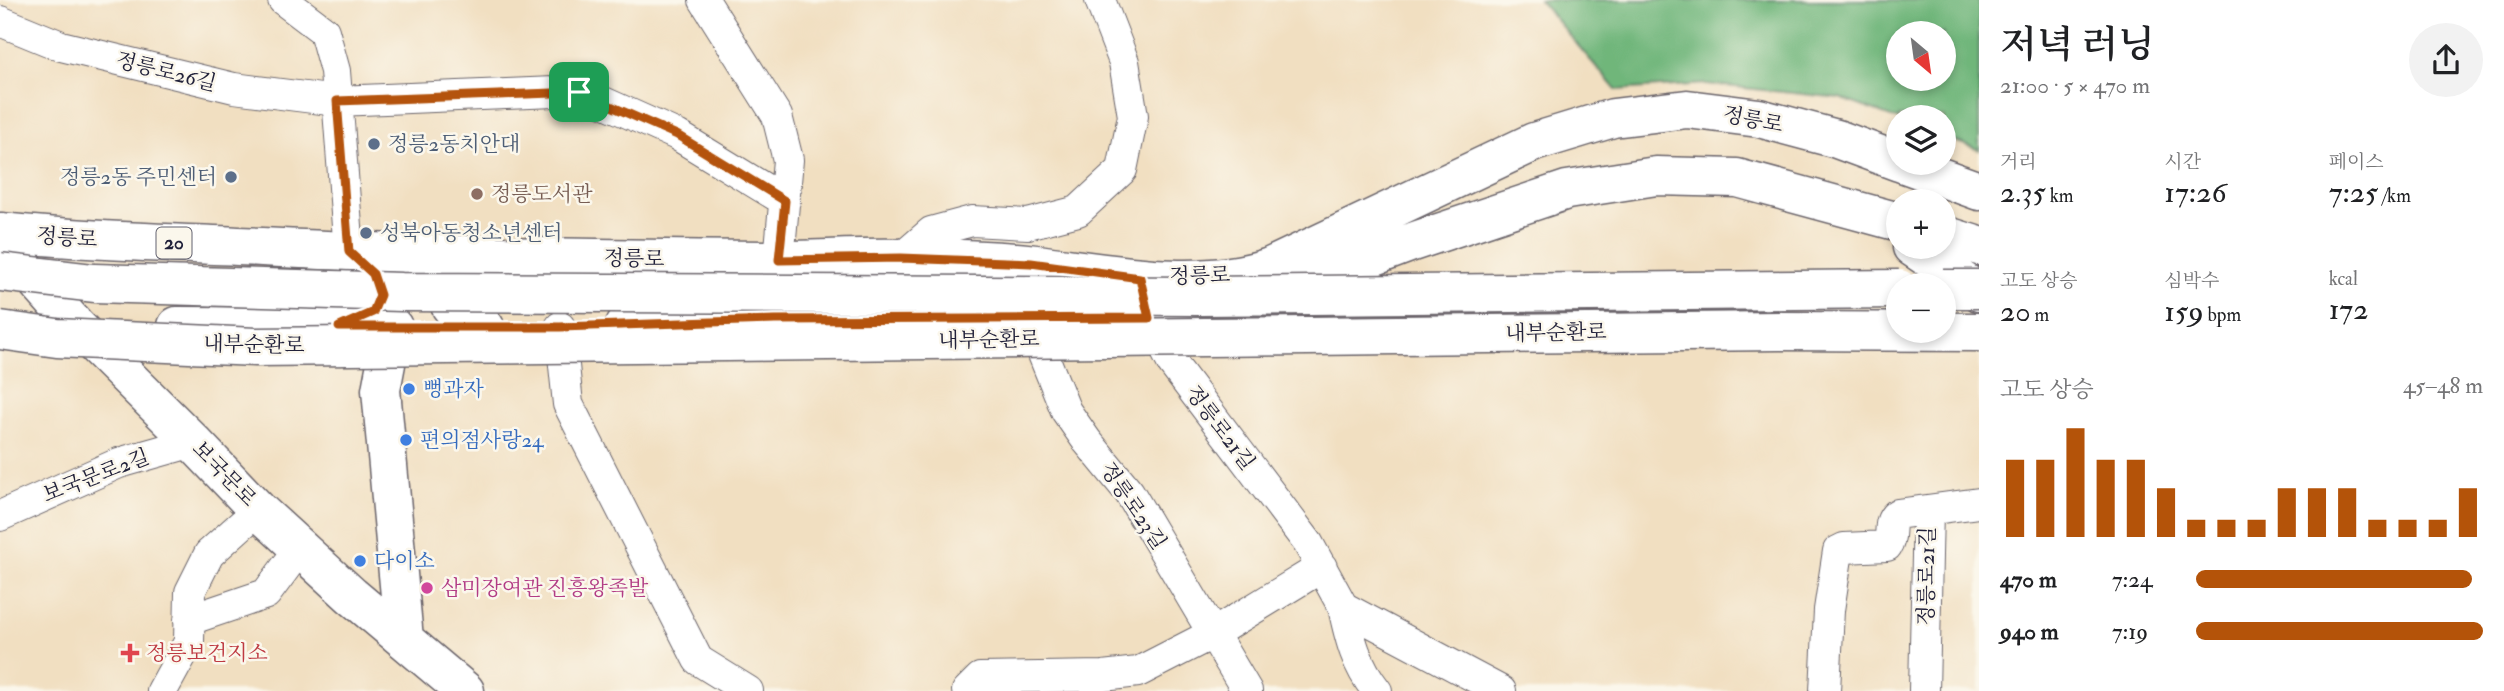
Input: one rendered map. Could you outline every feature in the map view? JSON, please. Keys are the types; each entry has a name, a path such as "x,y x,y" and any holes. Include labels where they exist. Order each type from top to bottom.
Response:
{"main road":[{"name":"정릉로","path":"0,232 65,238 349,252 552,258 901,258 1031,263 1140,278 1222,277 1248,274 1270,267 1534,142 1613,118 1687,109 1759,118 1837,139 1886,157"},
{"name":"정릉로","path":"1935,175 1979,191"},
{"name":"정릉로","path":"4,326 560,327 775,320 1149,318 1258,299 1412,242 1567,190 1656,176 1737,178 1884,218"},
{"path":"1956,238 1979,246"},
{"name":"보국문로","path":"0,240 76,326 258,510 465,691"},
{"path":"339,327 373,312 380,295 373,274 349,252"},
{"path":"1930,259 1979,291"},
{"path":"485,327 458,317 448,304 445,293 452,280 468,270 1140,278"},
{"name":"내부순환로","path":"0,272 93,284 402,292 1200,296 1886,289"},
{"path":"1956,290 1979,291"},
{"path":"4,326 79,355 142,391"},
{"name":"내부순환로","path":"4,326 57,338 256,346 1765,331 1979,332"},
{"path":"393,327 380,390 404,639"}],"street":[{"path":"283,0 324,30 335,71 349,252"},
{"path":"704,0 777,116 788,160 779,260"},
{"path":"901,258 931,232 972,221 1028,224 1077,211 1122,170 1133,117 1124,62 1100,0"},
{"name":"정릉로26길","path":"0,22 61,46 234,88 337,101 579,92 677,135 785,201"},
{"name":"정릉로21길","path":"1140,278 1149,318 1172,363 1308,543 1343,607 1358,664 1377,691"},
{"name":"정릉로23길","path":"1028,317 1066,411 1129,492 1247,691"},
{"path":"560,327 568,404 698,660 748,691"},
{"name":"보국문로2길","path":"0,516 119,463 193,442"},
{"path":"1928,510 1979,503"},
{"path":"162,691 189,642 190,592 209,554 258,510"},
{"name":"정릉로21길","path":"1825,691 1829,611 1838,551 1844,548 1887,546 1893,517 1897,514 1928,510 1924,691"},
{"path":"189,620 266,594 300,548"},
{"path":"967,691 980,678 1103,676 1138,672 1214,634 1322,567"},
{"path":"1343,607 1491,688"}],"green space":[{"path":"1539,0 1979,0 1979,150 1956,141 1956,105 1886,105 1886,115 1840,98 1706,84 1616,90"}],"place":[{"name":"정릉2동치안대","path":"374,144"},
{"name":"정릉2동 주민센터","path":"231,177"},
{"name":"정릉도서관","path":"477,194"},
{"name":"성북아동청소년센터","path":"366,233"},
{"name":"뻥과자","path":"409,389"},
{"name":"편의점사랑24","path":"406,440"},
{"name":"다이소","path":"360,561"},
{"name":"삼미장여관 진흥왕족발","path":"427,588"},
{"name":"정릉보건지소","path":"130,653"}],"route":[{"path":"579,92 677,135 785,201 779,260 901,258 1031,263 1140,278 1149,318 775,320 560,327 339,327 373,312 380,295 373,274 349,252 337,101 579,92"}]}
